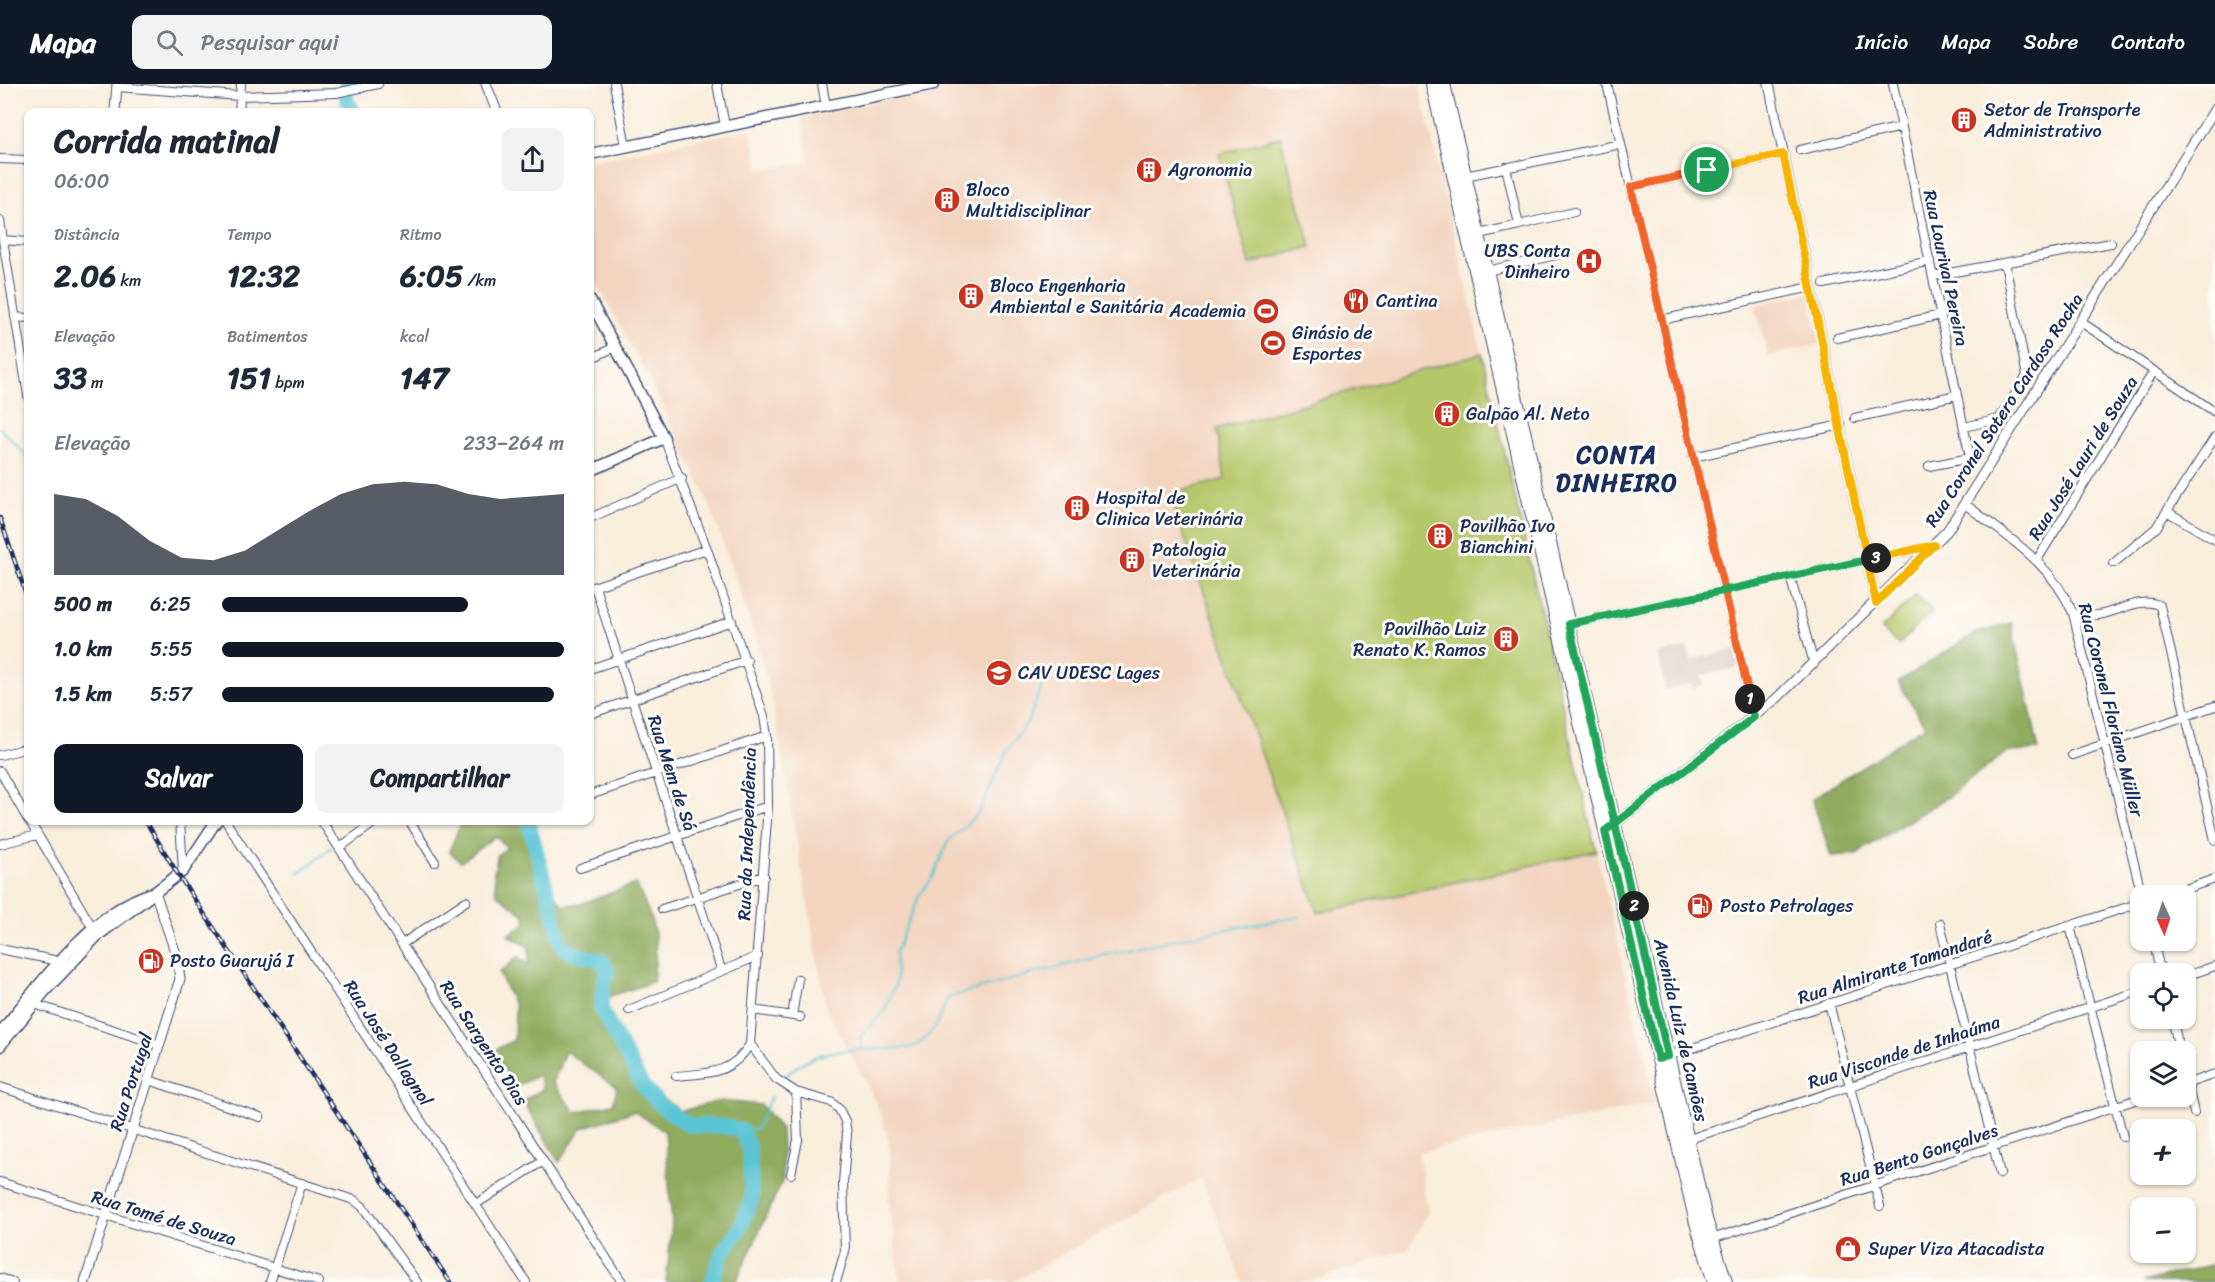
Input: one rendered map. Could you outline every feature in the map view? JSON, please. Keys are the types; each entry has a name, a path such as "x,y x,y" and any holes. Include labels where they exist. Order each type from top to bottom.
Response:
{"main road":[{"path":"594,153 931,84"},
{"name":"Avenida Luiz de Camões","path":"1432,84 1485,312 1504,368 1714,1282"},
{"name":"Avenida Luiz de Camões","path":"1444,84 1498,319 1504,368"},
{"name":"Rua da Independência","path":"594,308 664,438"},
{"path":"1485,312 1491,320 1498,319"},
{"path":"594,469 664,438"},
{"path":"0,1046 3,1031 65,963 95,933 134,900 155,892 183,871 214,825"},
{"path":"3,1031 34,1004 65,963"},
{"name":"Avenida Luiz de Camões","path":"1706,1241 1726,1282"}],"street":[{"path":"239,108 241,84"},
{"path":"115,108 117,85 240,96 343,92 365,85 378,84"},
{"path":"486,84 495,108"},
{"path":"614,84 626,146"},
{"path":"717,84 725,126"},
{"path":"822,84 826,106"},
{"path":"1607,84 1754,717"},
{"path":"1769,84 1869,559 1876,603"},
{"name":"Rua Lourival Pereira","path":"1893,84 1970,458 1929,466"},
{"name":"Rua Coronel Sotero Cardoso Rocha","path":"1610,828 1754,717 1814,664 1934,545 1965,504 2215,109"},
{"path":"1800,150 1902,127"},
{"path":"1465,176 1621,144"},
{"path":"1631,187 1783,154"},
{"path":"0,159 24,160"},
{"path":"1506,167 1519,225"},
{"path":"1479,234 1574,212"},
{"path":"0,221 24,372"},
{"path":"3,240 24,242"},
{"path":"1933,276 2111,243"},
{"path":"1487,271 1569,252"},
{"path":"1824,284 1930,261"},
{"path":"1964,427 1999,419 2026,376 2005,263"},
{"path":"1661,320 1812,287"},
{"path":"1837,338 1941,315"},
{"path":"15,318 24,318"},
{"path":"2081,322 2215,412"},
{"path":"594,357 615,347"},
{"name":"Rua José Lauri de Souza","path":"2037,560 2154,371"},
{"path":"1855,418 1957,395"},
{"path":"1694,457 1840,425"},
{"path":"2114,562 2145,540 2168,512 2215,437"},
{"name":"Rua da Independência","path":"664,438 682,478 747,660 760,699 767,736 768,806 750,1044"},
{"path":"594,516 682,478"},
{"name":"Rua Coronel Floriano Müller","path":"1965,504 2037,560 2058,582 2073,613 2139,885"},
{"path":"2168,512 2215,540"},
{"path":"1563,626 1934,545"},
{"path":"594,587 707,549"},
{"path":"1790,576 1814,664"},
{"name":"Rua Mem de Sá","path":"594,593 619,659 722,969"},
{"path":"2073,613 2100,615 2148,603 2154,603 2163,612 2215,840"},
{"path":"594,668 732,621"},
{"path":"594,713 747,660"},
{"path":"2072,755 2215,706"},
{"path":"594,794 767,736"},
{"path":"0,755 24,749"},
{"path":"0,771 24,812"},
{"path":"580,868 768,806"},
{"path":"32,825 95,933"},
{"path":"180,825 183,871"},
{"name":"Rua José Dallagnol","path":"228,825 526,1282"},
{"name":"Rua Sargento Dias","path":"324,825 622,1282"},
{"path":"339,848 371,825"},
{"path":"412,825 435,862"},
{"path":"0,844 38,835"},
{"path":"662,909 764,876"},
{"path":"2196,885 2215,879"},
{"name":"Rua Portugal","path":"85,1282 176,996 180,968 155,892"},
{"path":"402,944 466,901"},
{"name":"Rua Almirante Tamandaré","path":"1663,1057 2130,906"},
{"path":"1940,923 2000,1174"},
{"path":"2070,926 2123,1137"},
{"path":"0,949 65,963"},
{"path":"629,1010 722,969 758,956"},
{"path":"2196,973 2215,966"},
{"path":"753,1010 796,1016 798,979"},
{"name":"Rua Visconde de Inhaúma","path":"1682,1141 2130,994"},
{"path":"34,1004 160,1045"},
{"path":"1829,1004 1880,1206"},
{"path":"676,1076 725,1069 743,1056 750,1044 776,1079 796,1092 831,1102 839,1109 845,1121 847,1142 843,1183 845,1251 836,1282"},
{"path":"2196,1079 2215,1074"},
{"path":"149,1080 260,1117"},
{"path":"0,1087 346,1197 362,1206 417,1282"},
{"path":"791,1174 798,1140 796,1092"},
{"name":"Rua Bento Gonçalves","path":"1706,1241 2130,1102"},
{"path":"2192,1107 2194,1113"},
{"path":"476,1204 543,1161"},
{"name":"Rua Tomé de Souza","path":"0,1182 319,1282"},
{"path":"270,1282 302,1183"},
{"path":"0,1278 13,1282"}],"shaded area":[{"name":"CAV UDESC Lages","path":"961,84 1419,84 1482,353 1218,429 1225,479 1169,494 1318,913 1596,851 1656,1103 1418,1152 1428,1213 1409,1249 1309,1282 1242,1282 1201,1178 1012,1282 900,1282 889,1203 890,1154 886,1131 878,1106 826,1008 773,704 757,641 710,506 650,380 594,278 594,160 750,129 760,170 809,162 801,117"},
{"path":"1809,293 1820,344 1768,356 1755,305"},
{"path":"1688,647 1691,660 1736,649 1740,667 1701,675 1703,686 1693,688 1691,684 1666,690 1658,654"}],"green space":[{"path":"1280,137 1311,247 1250,264 1219,154"},
{"path":"1482,353 1596,851 1318,913 1169,494 1225,479 1217,429"},
{"path":"1916,595 1932,611 1898,645 1881,629"},
{"path":"2011,623 2039,750 2007,752 1950,795 1856,854 1831,856 1812,799 1925,726 1898,682 1974,634"},
{"path":"460,825 536,825 550,887 562,905 580,904 636,884 652,921 656,941 653,982 599,1000 647,1087 681,1111 720,1101 761,1105 781,1129 783,1179 736,1282 666,1282 672,1222 665,1132 634,1111 582,1128 559,1162 523,1101 543,1089 539,1075 515,1087 493,1051 514,1040 515,1007 499,973 518,957 529,965 529,947 508,935 526,923 525,916 496,893 494,873 498,854 507,848 496,836 461,862 449,851","holes":["565,1051 617,1088 613,1104 575,1112 553,1083"]},
{"path":"2215,1264 2215,1282 2143,1282"}],"waterway":[{"path":"346,84 347,101 351,108"},
{"path":"0,428 24,453"},
{"path":"862,1049 860,1037 884,1011 896,983 895,953 920,894 933,877 948,841 975,817 982,806 1007,750 1028,721 1043,684"},
{"path":"529,825 562,946 572,953 602,960 608,971 603,985 601,1009 642,1085 661,1106 689,1125 723,1126 742,1131 749,1149 752,1199 739,1230 722,1254 712,1282"},
{"path":"298,874 331,848"},
{"path":"785,1077 798,1065 829,1053 913,1047 931,1033 947,999 951,997 1124,951 1212,932 1300,917"},
{"path":"742,1131 757,1128 771,1096"}],"railway":[{"path":"0,518 24,588"},
{"path":"148,825 179,876 450,1282"}],"place":[{"name":"Setor de Transporte Administrativo","path":"1964,120"},
{"name":"Agronomia","path":"1149,170"},
{"name":"Bloco Multidisciplinar","path":"947,200"},
{"name":"UBS Conta Dinheiro","path":"1589,261"},
{"name":"Bloco Engenharia Ambiental e Sanitária","path":"971,296"},
{"name":"Cantina","path":"1356,301"},
{"name":"Academia","path":"1266,311"},
{"name":"Ginásio de Esportes","path":"1273,343"},
{"name":"Galpão Al. Neto","path":"1447,414"},
{"name":"Hospital de Clinica Veterinária","path":"1077,508"},
{"name":"Pavilhão Ivo Bianchini","path":"1440,536"},
{"name":"Patologia Veterinária","path":"1132,560"},
{"name":"Pavilhão Luiz Renato K. Ramos","path":"1506,639"},
{"name":"CAV UDESC Lages","path":"999,673"},
{"name":"Posto Petrolages","path":"1700,906"},
{"name":"Posto Guarujá I","path":"151,961"},
{"name":"Super Viza Atacadista","path":"1848,1249"}],"district":[{"name":"CONTA DINHEIRO","path":"1617,469"}],"route":[{"path":"1707,170 1631,187 1661,320 1725,591 1754,717 1615,824 1610,828 1605,831 1658,1059 1668,1056 1615,824 1573,643 1569,624 1725,591 1869,559 1934,545 1876,603 1869,559 1783,154 1707,170"}]}
